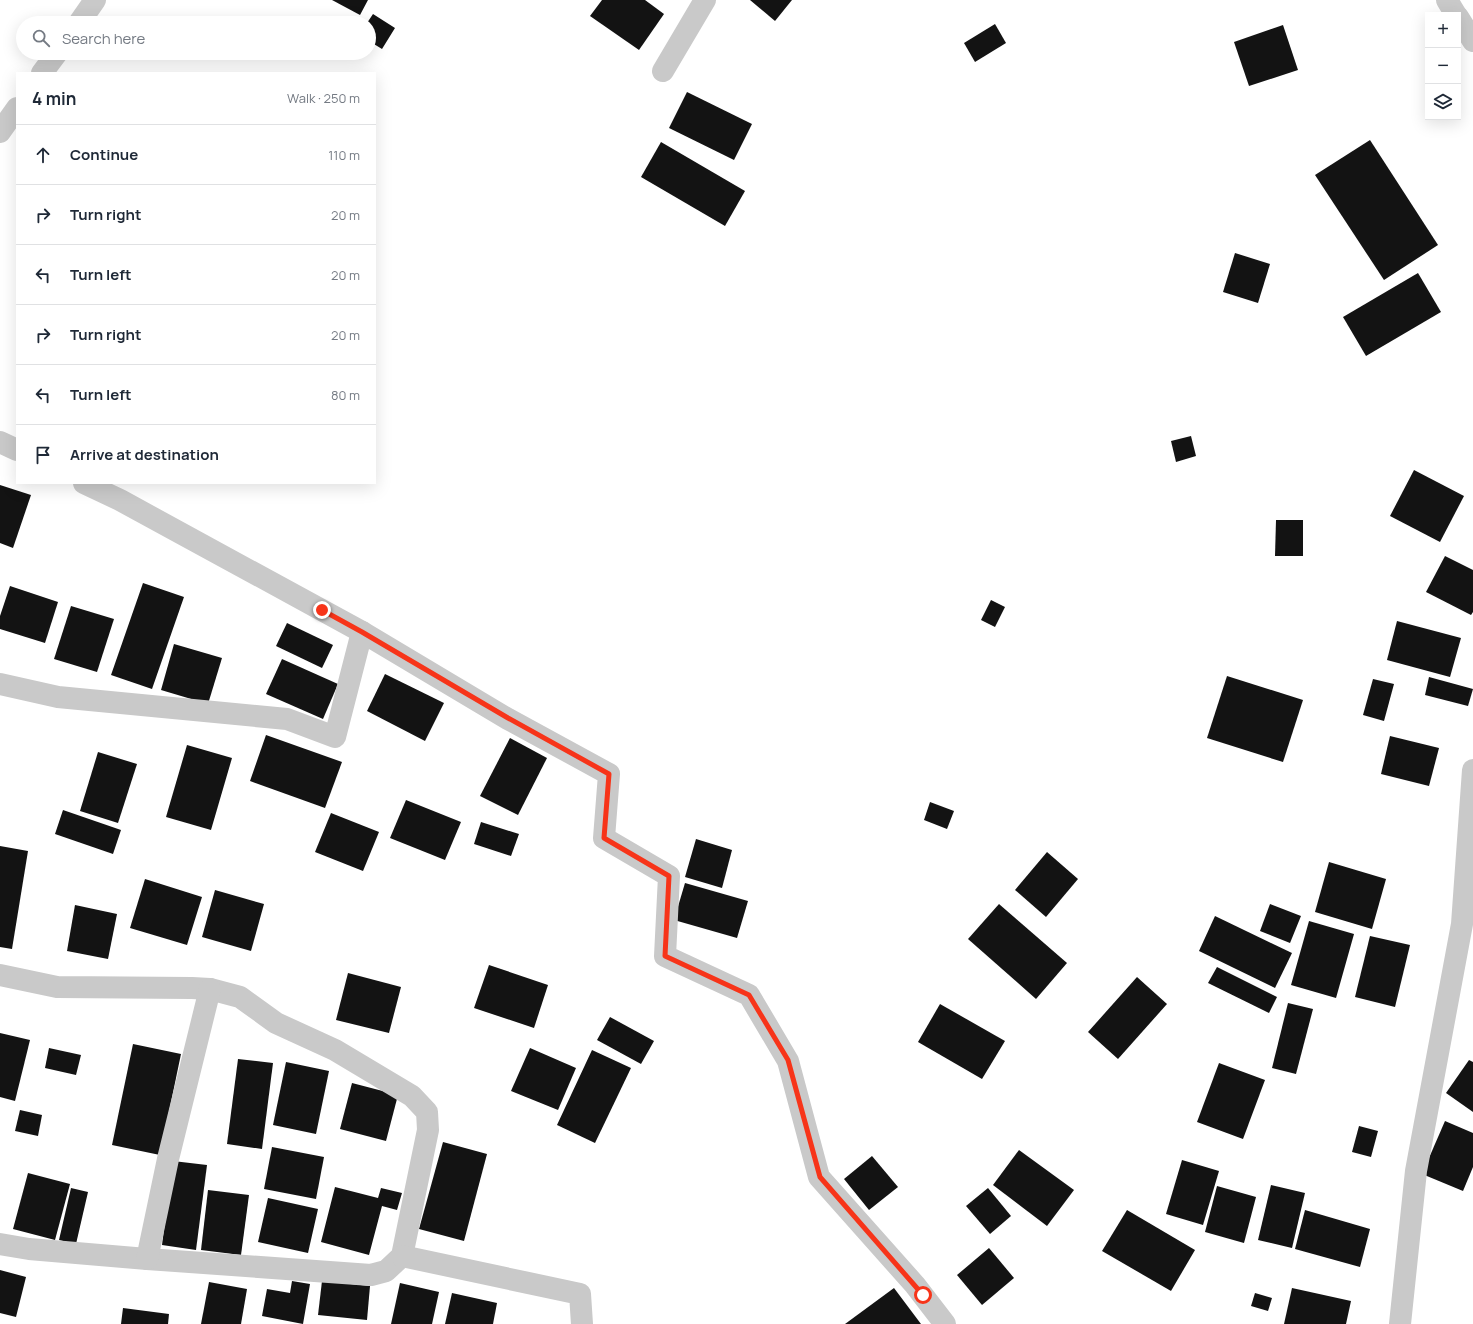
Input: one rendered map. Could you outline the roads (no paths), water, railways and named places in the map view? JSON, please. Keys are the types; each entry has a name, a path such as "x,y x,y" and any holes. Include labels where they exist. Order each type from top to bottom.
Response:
{"street":[{"path":"84,16 95,0"},
{"path":"663,71 705,0"},
{"path":"1447,0 1454,12"},
{"path":"1461,22 1473,41"},
{"path":"43,72 52,60"},
{"path":"0,132 16,109"},
{"path":"0,442 16,450"},
{"path":"86,484 120,500 362,632 508,718 609,774 604,838 669,876 665,956 749,995 788,1060 820,1177 915,1285 945,1324"},
{"path":"0,684 58,698 287,718 335,738 362,632"},
{"path":"1400,1324 1416,1171 1462,924 1473,770"},
{"path":"0,975 57,987 192,988 210,989 240,997 276,1023 335,1050 412,1096 427,1112 428,1130 402,1256 386,1271 371,1275 147,1259 29,1249 0,1244"},
{"path":"147,1259 168,1159 210,989"},
{"path":"402,1256 580,1294 582,1324"}]}
